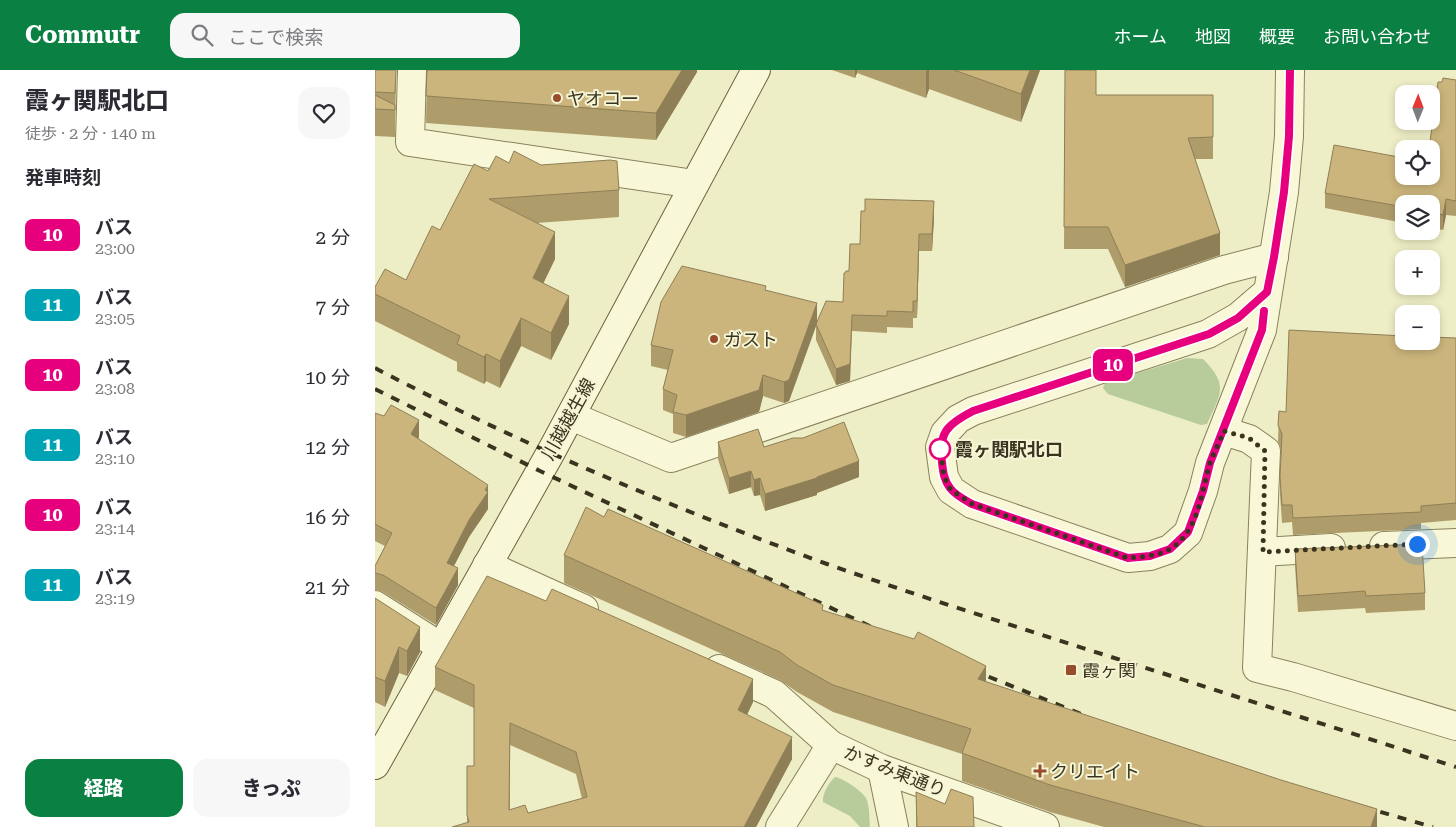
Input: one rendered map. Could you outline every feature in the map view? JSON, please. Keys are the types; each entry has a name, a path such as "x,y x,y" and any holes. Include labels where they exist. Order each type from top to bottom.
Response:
{"street":[{"path":"412,70 410,142 694,184"},
{"name":"川越越生線","path":"375,765 571,416 756,70"},
{"path":"1267,292 1238,318 1209,334 973,411 958,419 945,433 940,447 944,477 951,490 972,504 1128,558 1150,556 1170,549 1188,532 1203,491 1210,463 1262,330 1284,192 1289,136 1290,70"},
{"path":"571,416 671,458 1225,270 1274,257"},
{"path":"1224,431 1249,438 1265,451 1263,552 1257,668 1456,726"},
{"path":"1263,552 1456,543"},
{"path":"487,565 603,618"},
{"path":"375,605 441,647"},
{"name":"かすみ東通り","path":"693,658 774,694 831,745 882,769 1045,827"},
{"path":"780,827 831,745"},
{"path":"882,769 894,827"}],"green space":[{"path":"1187,358 1203,359 1217,376 1220,390 1219,397 1207,424 1201,425 1108,394 1103,388 1105,383"},
{"path":"835,777 852,785 866,798 869,808 870,827 860,827 850,816 823,802 826,788"}],"building":[{"path":"375,70 396,70 395,93 375,92"},
{"path":"427,70 682,70 656,113 426,96"},
{"path":"954,70 1030,70 1021,94"},
{"path":"1065,70 1096,70 1096,95 1213,95 1213,137 1188,138 1220,233 1125,265 1108,227 1064,227"},
{"path":"1443,78 1456,80 1456,201 1446,199 1443,215 1440,214 1440,195 1395,195 1395,205 1325,193 1334,145 1395,156 1395,185 1440,185 1440,140 1430,140 1432,130 1440,130 1440,85 1438,85 1438,82 1442,82"},
{"path":"375,95 395,105 395,110 375,109"},
{"path":"514,151 541,165 617,161 619,190 489,199 555,232 533,278 569,296 551,333 521,318 500,361 486,354 484,357 457,344 460,336 375,294 375,287 385,269 406,280 432,226 440,230 474,164 488,171 496,156 509,163"},
{"path":"865,199 934,201 932,234 919,234 917,301 913,301 913,312 887,311 887,316 852,315 850,364 836,369 816,324 826,301 843,302 844,273 849,271 850,244 860,244 861,211 865,211"},
{"path":"682,266 766,286 765,290 817,303 789,380 784,382 763,375 759,390 686,415 673,412 677,395 663,389 673,350 651,345 661,302"},
{"path":"1289,330 1395,336 1395,350 1440,350 1440,337 1456,338 1456,503 1421,506 1421,512 1293,518 1292,505 1282,505 1280,477 1282,434 1278,425 1279,411 1286,412"},
{"path":"391,405 419,420 411,434 488,485 485,490 488,492 469,520 447,563 458,568 436,608 383,575 375,573 375,566 392,533 375,524 375,413 384,416"},
{"path":"844,422 859,461 817,478 765,494 760,478 754,480 751,471 729,478 718,442 758,429 764,447 793,438 803,438"},
{"path":"586,507 604,517 608,509 823,605 822,610 914,639 918,632 986,666 978,679 1281,780 1377,809 1371,827 1205,827 1050,785 962,753 971,729 833,685 797,665 780,652 564,555"},
{"path":"1422,544 1425,593 1366,596 1365,591 1298,596 1295,549"},
{"path":"487,576 546,601 552,589 753,679 738,710 792,737 744,827 452,827 469,822 467,815 467,766 474,766 474,685 435,667","holes":["510,723 576,752 587,797 528,813 525,805 509,810"]},
{"path":"375,598 420,627 407,651 399,647 385,681 375,677"},
{"path":"951,789 973,797 974,827 917,827 916,792 945,804"}],"railway":[{"path":"375,368 541,449 769,543 961,609 1456,767"},
{"path":"375,389 540,471 878,630"},
{"path":"972,670 1086,716"},
{"path":"1363,807 1433,827"}],"bus line":[{"name":"10","path":"1264,311 1262,330 1210,463 1203,491 1188,532 1170,549 1150,556 1128,558 972,504 951,490 944,477 940,447 945,433 958,419 973,411 1209,334 1238,318 1267,292 1284,192 1289,136 1290,70"}],"place":[{"name":"ヤオコー","path":"557,98"},
{"name":"ガスト","path":"714,339"},
{"name":"霞ヶ関駅北口","path":"940,449"},
{"name":"霞ヶ関","path":"1071,670"},
{"name":"クリエイト","path":"1040,771"}],"route":[{"path":"940,449 940,447 944,477 951,490 972,504 1128,558 1150,556 1170,549 1188,532 1203,491 1210,463 1224,431 1249,438 1265,451 1263,552 1417,544"}]}
